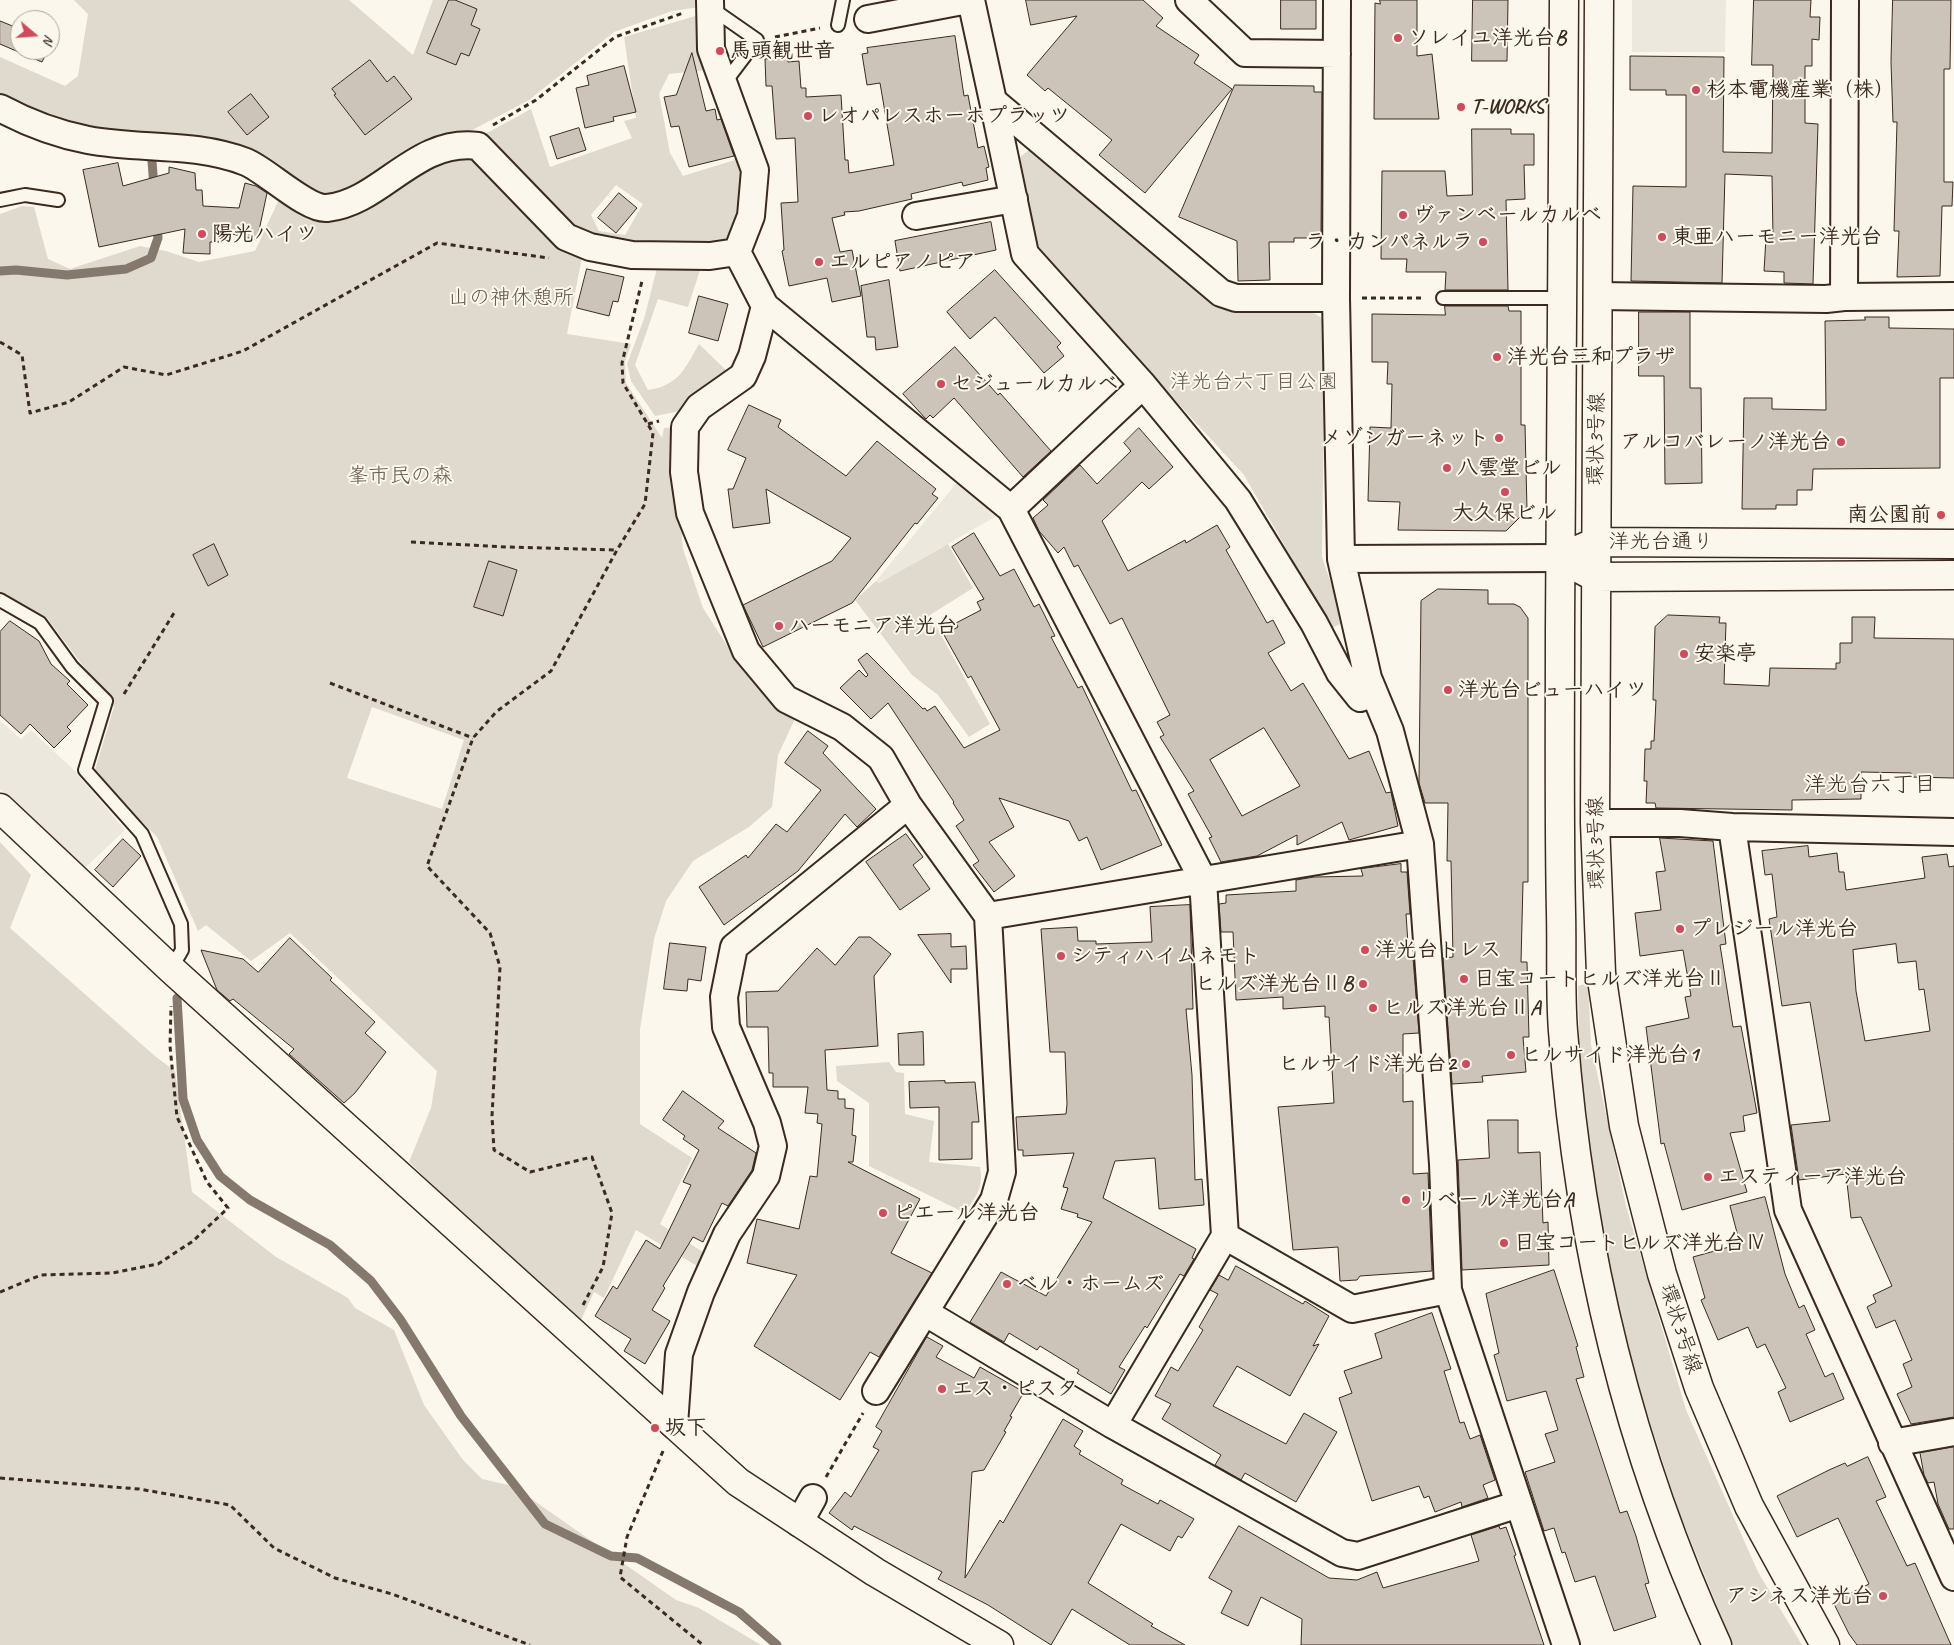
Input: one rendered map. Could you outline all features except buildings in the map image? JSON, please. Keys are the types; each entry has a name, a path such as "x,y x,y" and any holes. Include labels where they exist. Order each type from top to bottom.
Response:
{"street":[{"path":"868,19 969,0 993,100 1025,254 1143,385 1238,500 1314,623 1340,673 1360,698 1374,693"},
{"path":"1189,0 1245,53 1337,54"},
{"path":"1337,0 1336,298 1341,559 1368,678 1390,730 1420,844 1443,1164 1448,1290 1566,1645"},
{"name":"環状3号線","path":"1564,0 1559,824 1563,1026 1572,1126 1585,1219 1612,1348 1646,1462 1695,1596 1717,1645"},
{"name":"環状3号線","path":"1599,0 1595,577 1596,823 1602,982 1624,1126 1662,1274 1699,1388 1749,1506 1825,1645"},
{"path":"1844,0 1844,297"},
{"path":"711,4 711,48 755,170 752,216 737,252"},
{"path":"993,100 1221,293 1236,298 1336,298"},
{"path":"0,108 30,124 89,140 183,147 246,162 304,200 325,209 347,204 421,158 442,148 462,144 478,146 566,237 590,246 632,255 710,256 737,252"},
{"path":"916,216 1014,199"},
{"path":"737,252 765,306 1011,509 1203,880 1225,1236 1113,1425"},
{"path":"1598,296 1826,300 1844,297 1954,296"},
{"path":"765,306 752,356 744,376 699,407 685,427 684,472 690,513 746,651 786,699 842,727 881,758 908,805 988,916 1002,1172 994,1200 926,1313 876,1391"},
{"path":"1011,509 1143,385"},
{"name":"洋光台通り","path":"1560,558 1596,542 1954,544"},
{"path":"1341,559 1560,558"},
{"name":"洋光台通り","path":"1560,558 1595,577 1954,575"},
{"path":"674,1425 680,1354 701,1292 727,1234 766,1176 773,1146 768,1123 726,1026 724,997 734,947 908,805"},
{"path":"0,808 171,969 738,1482 875,1572 999,1645"},
{"path":"1596,823 1680,823 1732,827 1954,832"},
{"path":"1732,827 1788,1210 1954,1577"},
{"path":"988,916 1420,844"},
{"path":"1225,1236 1352,1309 1448,1290"},
{"path":"926,1313 1113,1425 1342,1553 1358,1556 1519,1504"},
{"path":"1892,1443 1954,1432"},
{"path":"799,1523 813,1498"}],"lane":[{"path":"838,25 844,0"},
{"path":"711,4 757,40 723,85"},
{"path":"0,200 24,195 58,200"},
{"path":"1443,298 1562,298"},
{"path":"0,600 40,623 72,667 106,701 85,770 142,834 181,924 182,950 171,969"}],"path":[{"path":"462,144 536,100 615,37 680,13 711,4"},
{"path":"757,40 838,25"},
{"path":"0,342 22,355 30,413 69,402 124,367 166,374 243,350 437,243 540,258 564,258 590,246"},
{"path":"568,1329 603,1267 612,1213 592,1158 530,1172 494,1150 492,1116 500,967 490,933 427,866 473,738 496,712 551,671 617,550 645,504 653,433 623,383 622,369 648,254"},
{"path":"1377,298 1402,298"},
{"path":"411,542 506,548 617,550"},
{"path":"106,701 108,697 121,699 174,613"},
{"path":"330,683 473,738"},
{"path":"0,1292 41,1275 112,1274 158,1264 193,1241 228,1208 208,1182 177,1117 170,1046 171,969"},
{"path":"813,1498 876,1391"},
{"path":"674,1425 627,1538 620,1577 703,1645"},
{"path":"0,1478 139,1489 230,1505 274,1548 335,1578 392,1594 530,1645"}],"shaded area":[{"path":"1632,0 1726,0 1725,52 1632,52"},
{"path":"959,480 995,517 879,583 876,581"},
{"path":"0,721 21,739 31,730 75,771 125,830 83,870 0,789"}],"green space":[{"path":"74,0 349,0 413,55 433,0 699,0 700,7 672,11 614,32 529,100 344,198 324,200 253,154 91,130 0,98 0,57 65,86 78,76 88,14"},
{"path":"702,14 709,70 669,74 659,94 670,153 683,176 738,159 746,184 738,230 724,247 594,241 573,230 476,139 531,109 550,167 632,138 624,121 636,118 624,37","holes":["616,185 643,204 625,235 599,231 591,215"]},
{"name":"洋光台六丁目公園","path":"1029,150 1228,311 1311,311 1325,320 1322,557 1344,622 1332,628 1244,475 1036,249 1020,157"},
{"name":"峯市民の森","path":"453,152 476,152 582,257 567,334 631,344 625,362 626,383 662,438 664,428 677,427 674,443 683,549 703,608 737,661 795,719 778,755 772,807 749,827 693,861 666,901 654,939 640,1029 640,1124 692,1158 660,1224 709,1256 704,1270 636,1230 604,1298 594,1292 581,1320 573,1312 569,1318 409,1162 431,1108 437,1071 290,933 251,961 206,925 198,931 157,837 94,773 114,707 47,618 0,592 0,214 22,206 34,207 48,259 70,269 140,246 166,251 199,262 255,251 282,193 325,214","holes":["372,707 464,740 442,809 347,778"]},
{"path":"701,267 688,307 658,299 635,365 648,390 658,388 680,375 699,344 732,376 685,410 655,416 631,381 627,364 644,319 657,268"},
{"path":"948,544 973,588 930,615 990,724 969,737 938,695 912,675 855,600 876,581 879,583"},
{"path":"0,842 31,875 10,928 156,1057 175,1071 192,1192 276,1257 348,1298 355,1308 394,1330 424,1405 463,1460 482,1479 513,1486 676,1600 699,1608 761,1645 0,1645"},
{"path":"1588,983 1591,1045 1626,1206 1686,1410 1758,1572 1802,1645 1733,1645 1679,1512 1631,1364 1598,1237 1581,1115 1578,986"},
{"path":"889,1062 896,1072 904,1073 905,1114 934,1121 929,1162 980,1167 980,1186 976,1197 965,1213 869,1166 869,1103 837,1081 836,1066"}],"waterway":[{"path":"152,161 154,188"},
{"path":"0,271 16,270 67,275 126,269 151,258 158,238 157,223"},
{"path":"177,998 183,1099 197,1140 220,1176 250,1200 330,1245 371,1281 400,1319 461,1416 545,1524 611,1556 637,1558 739,1612 777,1645"}],"place":[{"name":"ソレイユ洋光台B","path":"1398,38"},
{"name":"馬頭観世音","path":"720,51"},
{"name":"杉本電機産業（株）","path":"1696,90"},
{"name":"T-WORKS","path":"1461,107"},
{"name":"レオパレスホーホプラッツ","path":"808,116"},
{"name":"ヴァンベールカルベ","path":"1403,215"},
{"name":"陽光ハイツ","path":"202,234"},
{"name":"東亜ハーモニー洋光台","path":"1662,237"},
{"name":"ラ・カンパネルラ","path":"1483,242"},
{"name":"エルピアノピア","path":"819,262"},
{"name":"洋光台三和プラザ","path":"1497,357"},
{"name":"セジュールカルベ","path":"941,384"},
{"name":"メゾンガーネット","path":"1499,438"},
{"name":"アルコバレーノ洋光台","path":"1841,442"},
{"name":"八雲堂ビル","path":"1447,468"},
{"name":"大久保ビル","path":"1505,492"},
{"name":"南公園前","path":"1941,515"},
{"name":"ハーモニア洋光台","path":"779,626"},
{"name":"安楽亭","path":"1684,654"},
{"name":"洋光台ビューハイツ","path":"1448,690"},
{"name":"プレジール洋光台","path":"1680,929"},
{"name":"洋光台トレス","path":"1365,950"},
{"name":"シティハイムネモト","path":"1061,956"},
{"name":"日宝コートヒルズ洋光台Ⅱ","path":"1464,979"},
{"name":"ヒルズ洋光台ⅡB","path":"1363,984"},
{"name":"ヒルズ洋光台ⅡA","path":"1373,1008"},
{"name":"ヒルサイド洋光台1","path":"1511,1055"},
{"name":"ヒルサイド洋光台2","path":"1466,1064"},
{"name":"エスティーア洋光台","path":"1708,1177"},
{"name":"リベール洋光台A","path":"1406,1200"},
{"name":"ピエール洋光台","path":"883,1213"},
{"name":"日宝コートヒルズ洋光台Ⅳ","path":"1504,1243"},
{"name":"ベル・ホームズ","path":"1007,1284"},
{"name":"エス・ピスタ","path":"942,1389"},
{"name":"坂下","path":"655,1428"},
{"name":"アシネス洋光台","path":"1883,1596"}],"district":[{"name":"洋光台六丁目","path":"1870,785"}],"park label":[{"name":"山の神休憩所","path":"511,298"}]}
